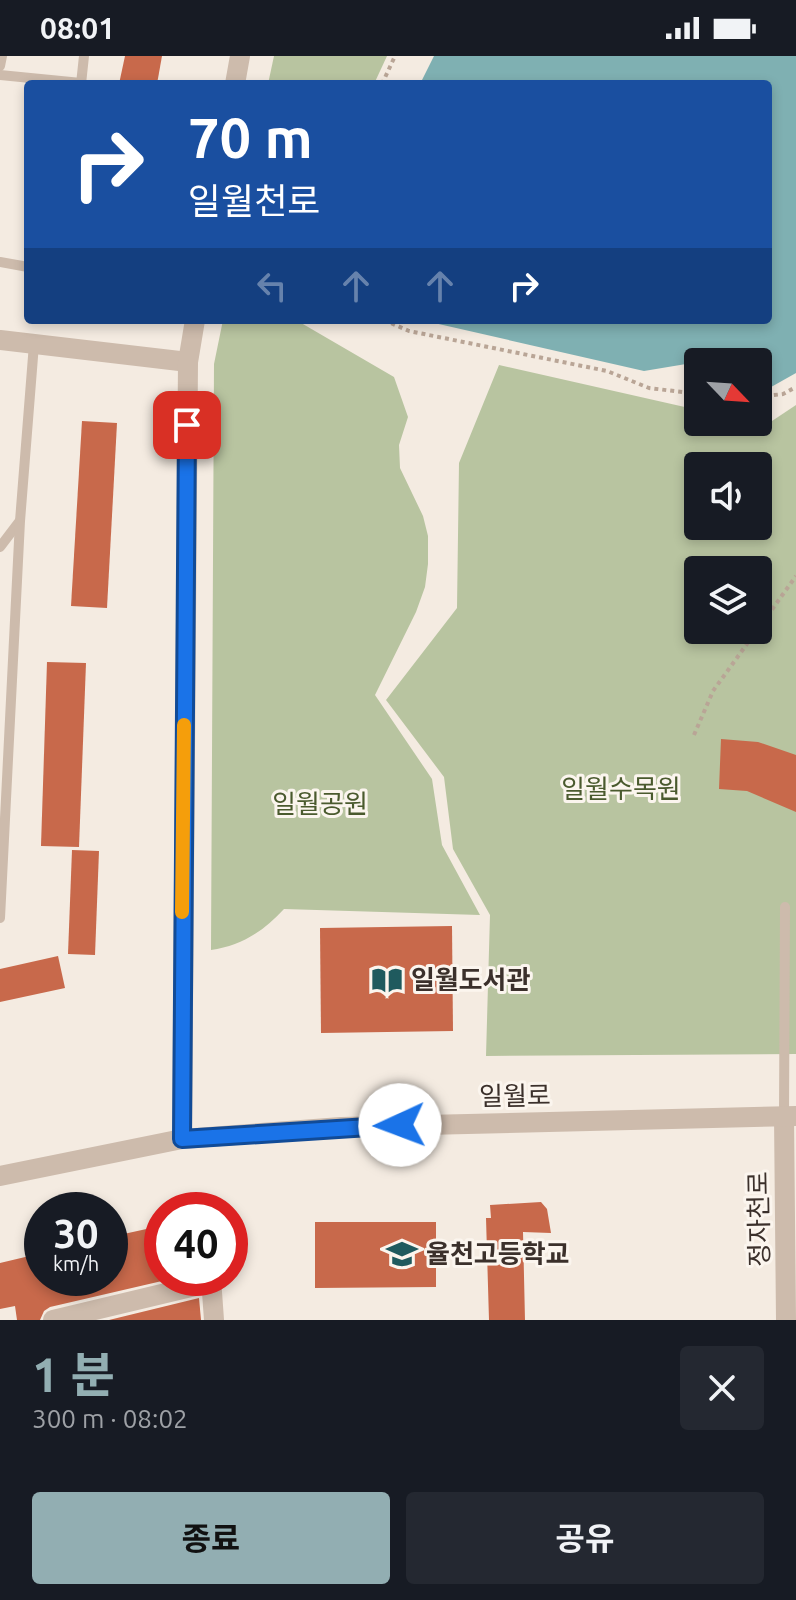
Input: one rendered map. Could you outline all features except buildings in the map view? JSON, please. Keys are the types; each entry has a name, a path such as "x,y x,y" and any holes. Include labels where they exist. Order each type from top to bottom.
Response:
{"street":[{"path":"236,80 240,56"},
{"path":"182,1139 188,362 194,324"},
{"path":"0,340 188,362"},
{"name":"일월로","path":"0,1176 182,1139 341,1127 790,1116"},
{"name":"정자천로","path":"786,1320 790,1116"},
{"path":"53,1320 148,1296"},
{"path":"212,1296 214,1320"}],"lane":[{"path":"0,66 2,56"},
{"path":"81,80 84,56"},
{"path":"0,75 51,80"},
{"path":"0,262 24,266"},
{"path":"0,918 6,699 34,344"},
{"path":"0,547 20,521"},
{"path":"785,907 790,1116"}],"path":[{"path":"384,80 395,56"},
{"path":"393,324 409,331 607,371 649,388 684,392"},
{"path":"772,395 796,387"},
{"path":"772,609 796,576"},
{"path":"694,735 713,691 746,644"}],"green space":[{"path":"274,56 387,56 376,80 269,80"},
{"name":"일월공원","path":"222,324 303,324 394,377 408,417 399,445 400,468 423,516 428,536 428,564 425,587 416,612 375,695 432,779 442,845 480,915 284,909 251,936 211,950 214,364"},
{"name":"일월수목원","path":"499,365 684,407 684,436 772,436 772,421 796,405 796,1054 486,1056 490,915 453,849 444,777 386,700 457,608 459,463"}],"water":[{"path":"434,56 796,56 796,373 772,386 772,348 684,348 684,364 644,371 438,324 772,324 772,80 422,80"}],"slow traffic":[{"path":"182,912 184,725"}],"place":[{"name":"일월도서관","path":"387,980"},
{"name":"율천고등학교","path":"402,1254"}],"route":[{"path":"187,425 180,1075 182,1139 400,1125"}]}
